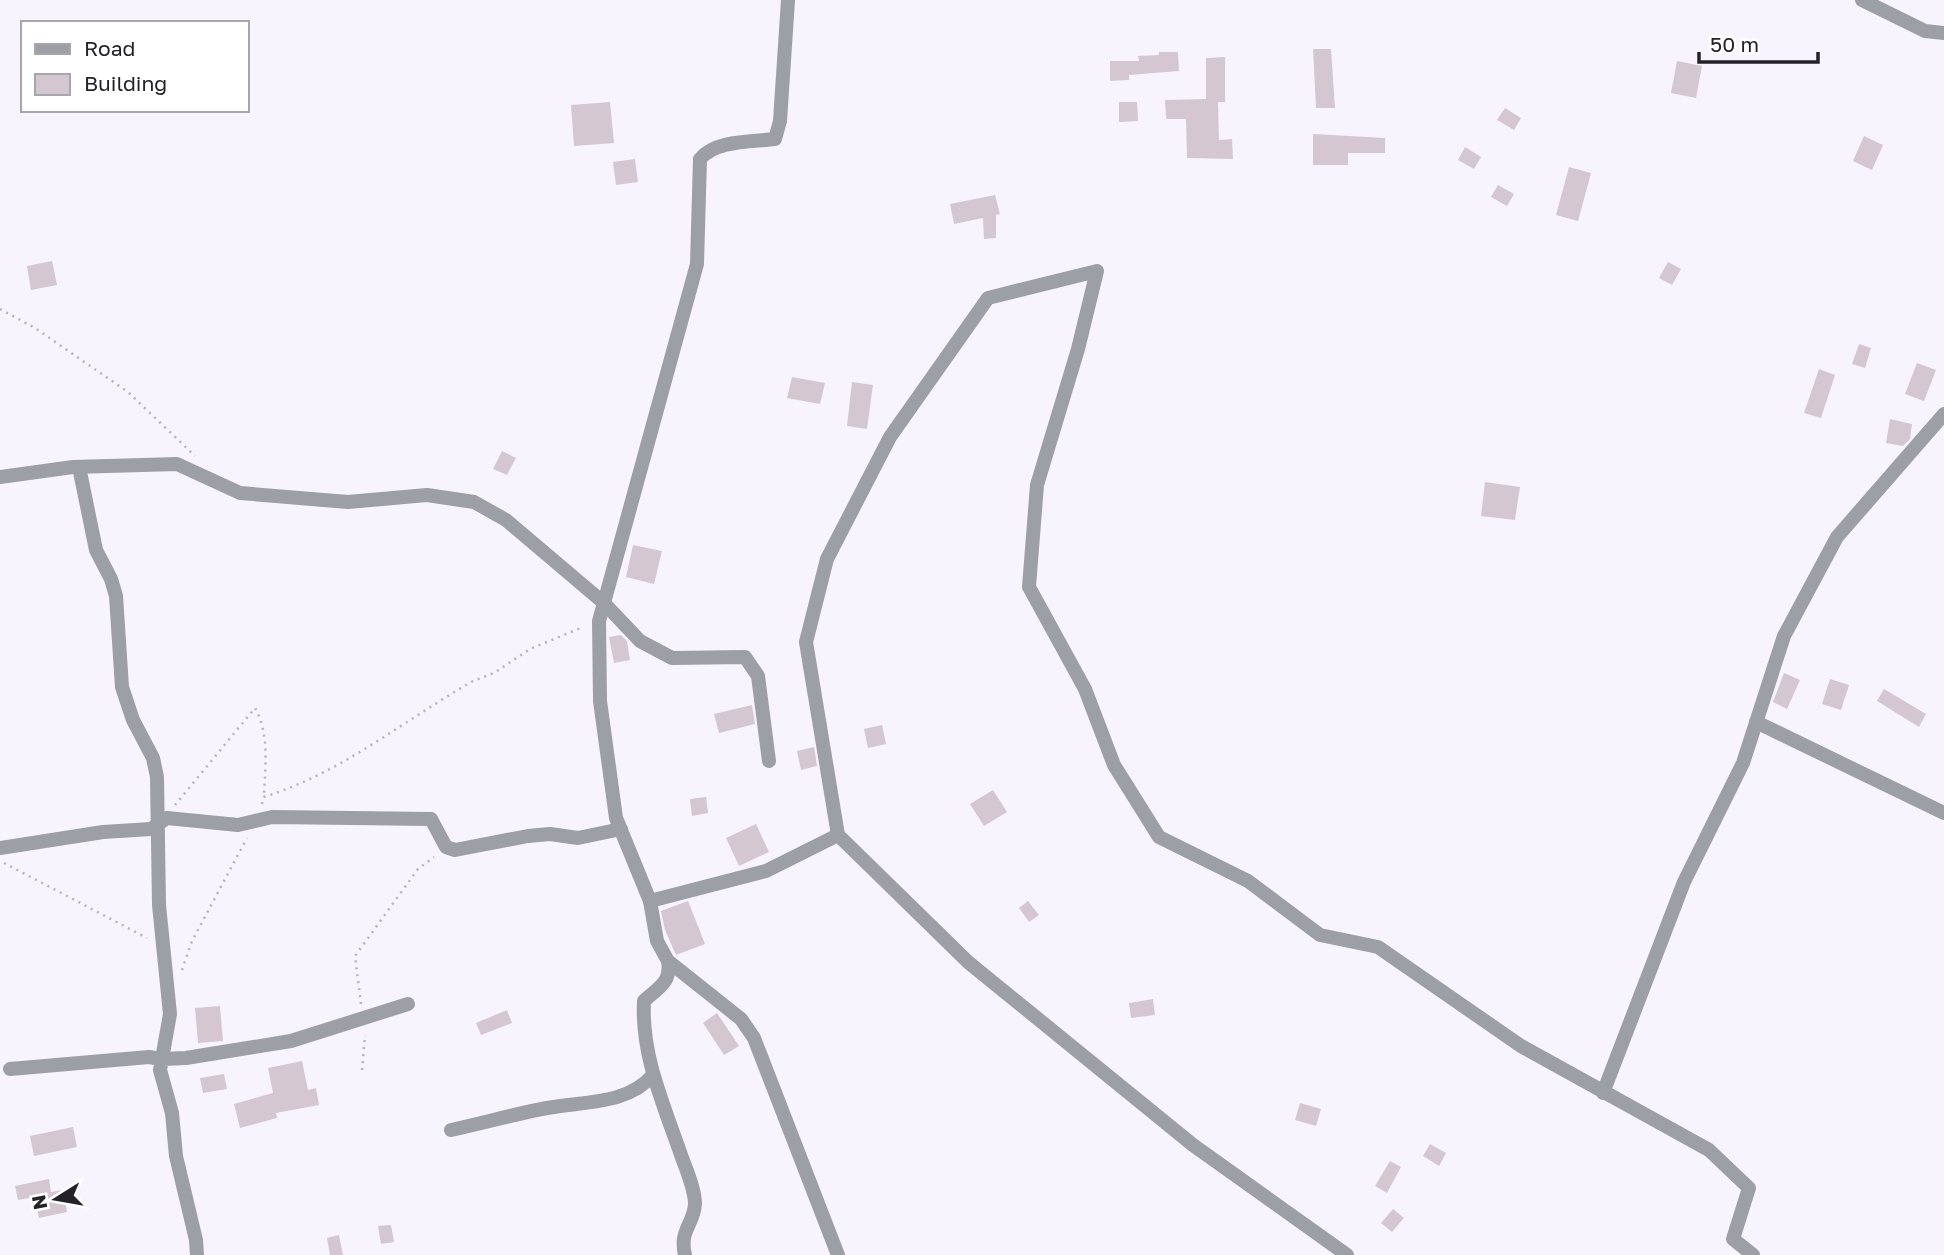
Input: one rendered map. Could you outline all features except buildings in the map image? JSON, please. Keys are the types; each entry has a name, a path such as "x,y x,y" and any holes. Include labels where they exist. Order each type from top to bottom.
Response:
{"street":[{"path":"685,1255 682,1244 695,1204 653,1075 643,1019 644,1001 666,983 670,973 668,961 657,941 649,901 616,818 600,701 599,621 697,264 700,159 707,150 717,147 775,139 780,121 788,0"},
{"path":"1863,0 1925,31 1944,33"},
{"path":"1347,1255 1193,1145 968,962 838,835 806,642 827,559 890,437 988,298 1097,271 1078,349 1037,485 1029,587 1085,690 1114,765 1160,838 1248,881 1320,934 1378,947 1521,1046 1709,1150 1749,1188 1733,1239 1753,1255"},
{"path":"1603,1093 1684,882 1743,763 1784,636 1837,537 1944,414"},
{"path":"0,477 79,467 177,464 240,493 348,502 427,495 474,502 506,520 604,603 640,641 672,658 745,657 758,676 769,761"},
{"path":"79,467 96,550 111,579 116,596 122,687 133,720 153,758 162,946 170,1014 160,1070 172,1113 176,1156 197,1240 197,1255"},
{"path":"1756,722 1944,813"},
{"path":"0,848 103,832 151,830 167,818 237,825 272,817 431,818 446,847 455,850 528,836 550,834 578,838 621,829"},
{"path":"649,901 766,871 838,835"},
{"path":"668,961 741,1019 754,1038 838,1255"},
{"path":"10,1069 149,1058 187,1058 291,1041 408,1004"},
{"path":"451,1130 548,1108 618,1097 642,1088 653,1075"}],"path":[{"path":"0,309 35,328 128,393 193,452 206,479"},
{"path":"264,797 295,788 329,771 445,697 494,673 530,649 599,621"},
{"path":"158,825 256,708 263,722 266,744 264,797 260,820 231,862 222,888 192,941 179,978 167,992"},
{"path":"362,1070 365,1036 355,956 418,869 446,847"},
{"path":"0,861 162,946"}]}
